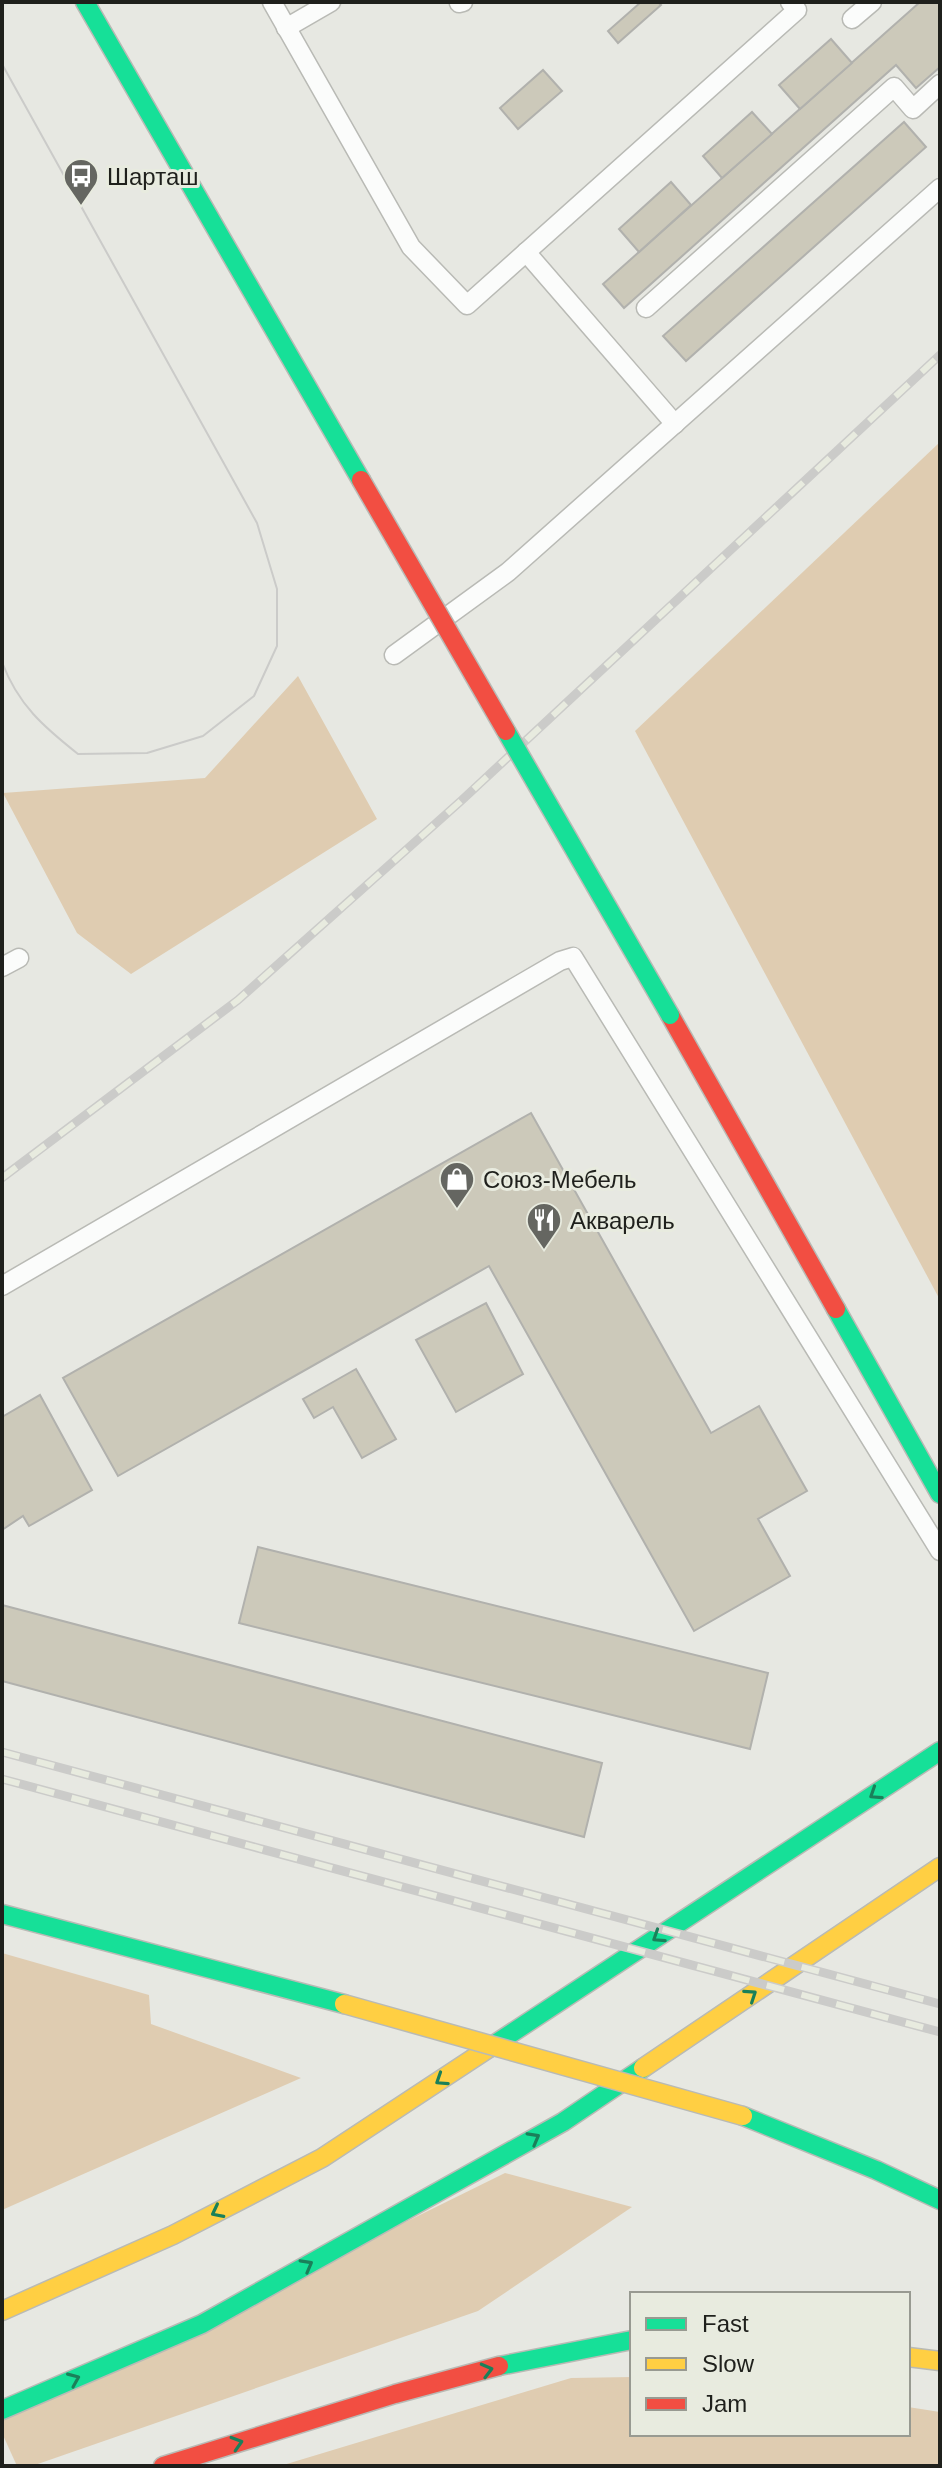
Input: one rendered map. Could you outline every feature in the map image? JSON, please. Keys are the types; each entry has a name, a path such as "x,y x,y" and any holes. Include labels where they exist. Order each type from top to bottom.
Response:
{"main road":[{"path":"85,2 662,1001 940,1494"},
{"path":"2,2311 173,2235 322,2158 940,1751"},
{"path":"2,2410 202,2324 563,2122 940,1867"},
{"path":"2,1914 344,2004 743,2116 876,2170 940,2200"},
{"path":"163,2466 416,2389 533,2358 630,2340"},
{"path":"910,2357 940,2361"}],"lane":[{"path":"272,2 411,247 467,305 797,10 790,2"},
{"path":"286,28 331,2"},
{"path":"852,19 872,2"},
{"path":"646,308 894,87 913,109 940,84"},
{"path":"394,655 508,572 940,188"},
{"path":"526,252 675,424"},
{"path":"2,1286 265,1142 560,961 573,957 940,1551"}],"shaded area":[{"path":"940,442 940,1300 635,731"},
{"path":"298,676 377,819 131,974 77,933 3,793 205,778"},
{"path":"2,1953 149,1995 151,2024 301,2078 2,2210"},
{"path":"505,2173 632,2207 478,2311 32,2466 17,2466 2,2433 2,2421"},
{"path":"630,2377 630,2436 910,2436 910,2407 940,2412 940,2466 280,2466 571,2378"}],"building":[{"path":"641,2 658,2 661,5 618,43 608,31"},
{"path":"920,2 940,2 940,67 916,88 896,65 624,308 603,284"},
{"path":"831,39 852,63 800,109 779,85"},
{"path":"543,70 562,91 518,129 500,108"},
{"path":"752,112 772,134 722,178 703,156"},
{"path":"904,122 926,147 686,361 663,336"},
{"path":"671,182 691,205 639,252 619,229"},
{"path":"531,1113 711,1433 759,1406 807,1491 758,1519 790,1576 694,1631 489,1266 118,1476 63,1378"},
{"path":"486,1303 523,1374 456,1412 416,1340"},
{"path":"356,1369 396,1439 362,1458 333,1407 314,1418 303,1399"},
{"path":"40,1395 92,1490 29,1526 23,1516 2,1530 2,1417"},
{"path":"258,1547 768,1673 750,1749 239,1623"},
{"path":"2,1605 602,1763 584,1837 2,1681"}],"tram line":[{"path":"2,64 257,523 277,589 277,646 254,696 203,736 147,753 78,754 33,714 16,691 2,662"}],"railway":[{"path":"2,1178 238,1000 462,800 940,355"},
{"path":"2,1752 940,2004"},
{"path":"2,1779 940,2032"}],"traffic: fast":[{"path":"85,2 361,480"},
{"path":"506,731 670,1015"},
{"path":"836,1309 940,1494"},
{"path":"489,2048 940,1751"},
{"path":"2,1914 344,2004"},
{"path":"2,2410 202,2324 563,2122 643,2068"},
{"path":"743,2116 876,2170 940,2200"},
{"path":"499,2366 630,2340"}],"traffic: slow":[{"path":"643,2068 940,1867"},
{"path":"344,2004 743,2116"},
{"path":"2,2311 173,2235 322,2158 489,2048"},
{"path":"910,2357 940,2361"}],"traffic: jam":[{"path":"361,480 506,731"},
{"path":"670,1015 836,1309"},
{"path":"163,2466 395,2394 499,2366"}],"place":[{"name":"Шарташ","path":"81,207"},
{"name":"Союз-Мебель","path":"457,1210"},
{"name":"Акварель","path":"544,1251"}]}
